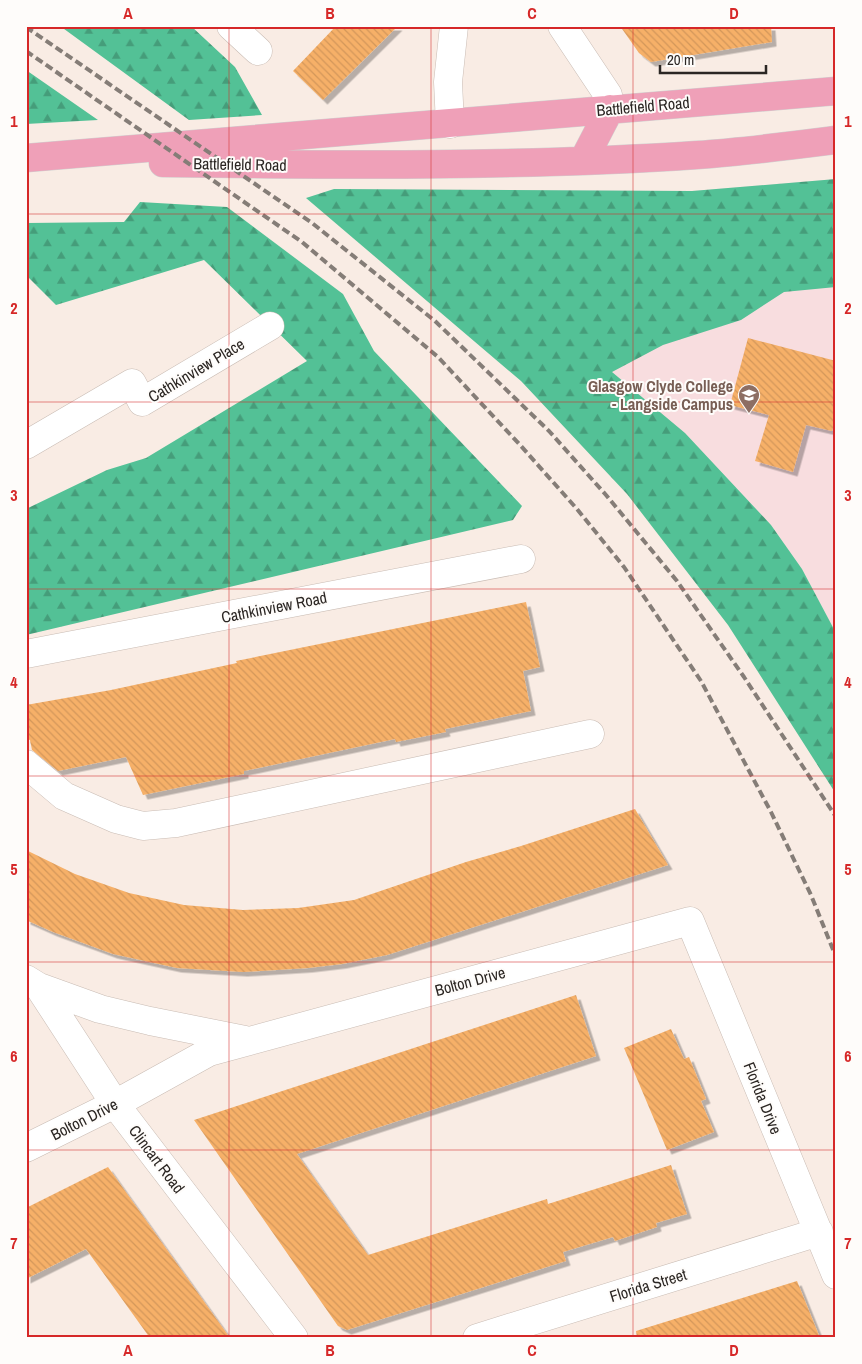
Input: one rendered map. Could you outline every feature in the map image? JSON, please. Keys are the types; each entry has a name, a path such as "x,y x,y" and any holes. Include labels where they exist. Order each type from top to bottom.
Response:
{"main road":[{"name":"Battlefield Road","path":"26,160 836,91"},
{"path":"583,161 610,109"},
{"path":"450,124 454,163"},
{"name":"Battlefield Road","path":"26,160 341,165 583,161 699,155 836,140"}],"street":[{"path":"231,26 258,51"},
{"path":"450,124 448,82 454,26"},
{"path":"562,26 608,95 610,109"},
{"name":"Cathkinview Place","path":"26,445 132,383 142,402 270,326"},
{"name":"Cathkinview Road","path":"26,654 522,559"},
{"path":"26,764 64,796 116,819 143,826 176,823 590,734"},
{"name":"Bolton Drive","path":"26,1148 115,1104 209,1052 690,921"},
{"name":"Florida Drive","path":"690,921 836,1275"},
{"name":"Bolton Drive","path":"32,983 100,1008 142,1019 250,1041"},
{"name":"Clincart Road","path":"32,983 115,1104 294,1338"},
{"name":"Florida Street","path":"477,1338 819,1232"}],"shaded area":[{"name":"Glasgow Clyde College - Langside Campus","path":"836,179 836,633 802,569 771,525 334,189 692,191"}],"green space":[{"path":"60,26 191,26 235,67 262,115 189,120"},
{"path":"26,70 98,120 26,124"},
{"path":"836,179 836,287 784,292 741,320 663,345 612,372 685,433 771,525 802,569 836,633 836,794 728,625 627,494 521,381 306,198 334,189 692,191"},
{"path":"140,202 227,207 343,294 374,351 522,506 513,520 26,635 26,509 107,470 146,458 307,361 204,260 56,305 26,277 26,223 124,222"}],"building":[{"path":"336,26 398,26 323,100 293,71"},
{"path":"620,26 771,26 772,42 651,62 639,53"},
{"path":"748,338 836,361 836,417 832,431 806,425 793,472 755,461 769,415 730,405"},
{"path":"526,602 540,667 523,671 531,711 445,729 446,732 396,742 395,739 244,771 244,774 143,795 126,757 58,771 32,750 30,740 26,739 26,705 111,690 237,663 236,661"},
{"path":"635,809 668,865 387,955 342,964 243,972 177,968 113,954 26,920 26,850 75,874 129,893 184,905 243,910 298,908 354,900 466,862"},
{"path":"576,995 596,1056 297,1154 368,1255 547,1199 548,1204 671,1165 687,1214 656,1223 657,1227 615,1241 613,1237 563,1252 566,1261 347,1330 338,1326 194,1120"},
{"path":"671,1029 684,1059 689,1057 706,1099 701,1101 714,1132 667,1150 624,1048"},
{"path":"108,1167 230,1338 150,1338 86,1249 26,1279 26,1208"},
{"path":"797,1281 820,1338 637,1338 636,1331"}],"railway":[{"path":"26,27 312,223 435,321 549,431 606,495 677,581 744,677 836,817"},
{"path":"26,51 302,242 438,357 521,446 577,509 624,567 701,681 771,812 811,895 836,957"}],"place":[{"name":"Glasgow Clyde College - Langside Campus","path":"749,414"}]}
